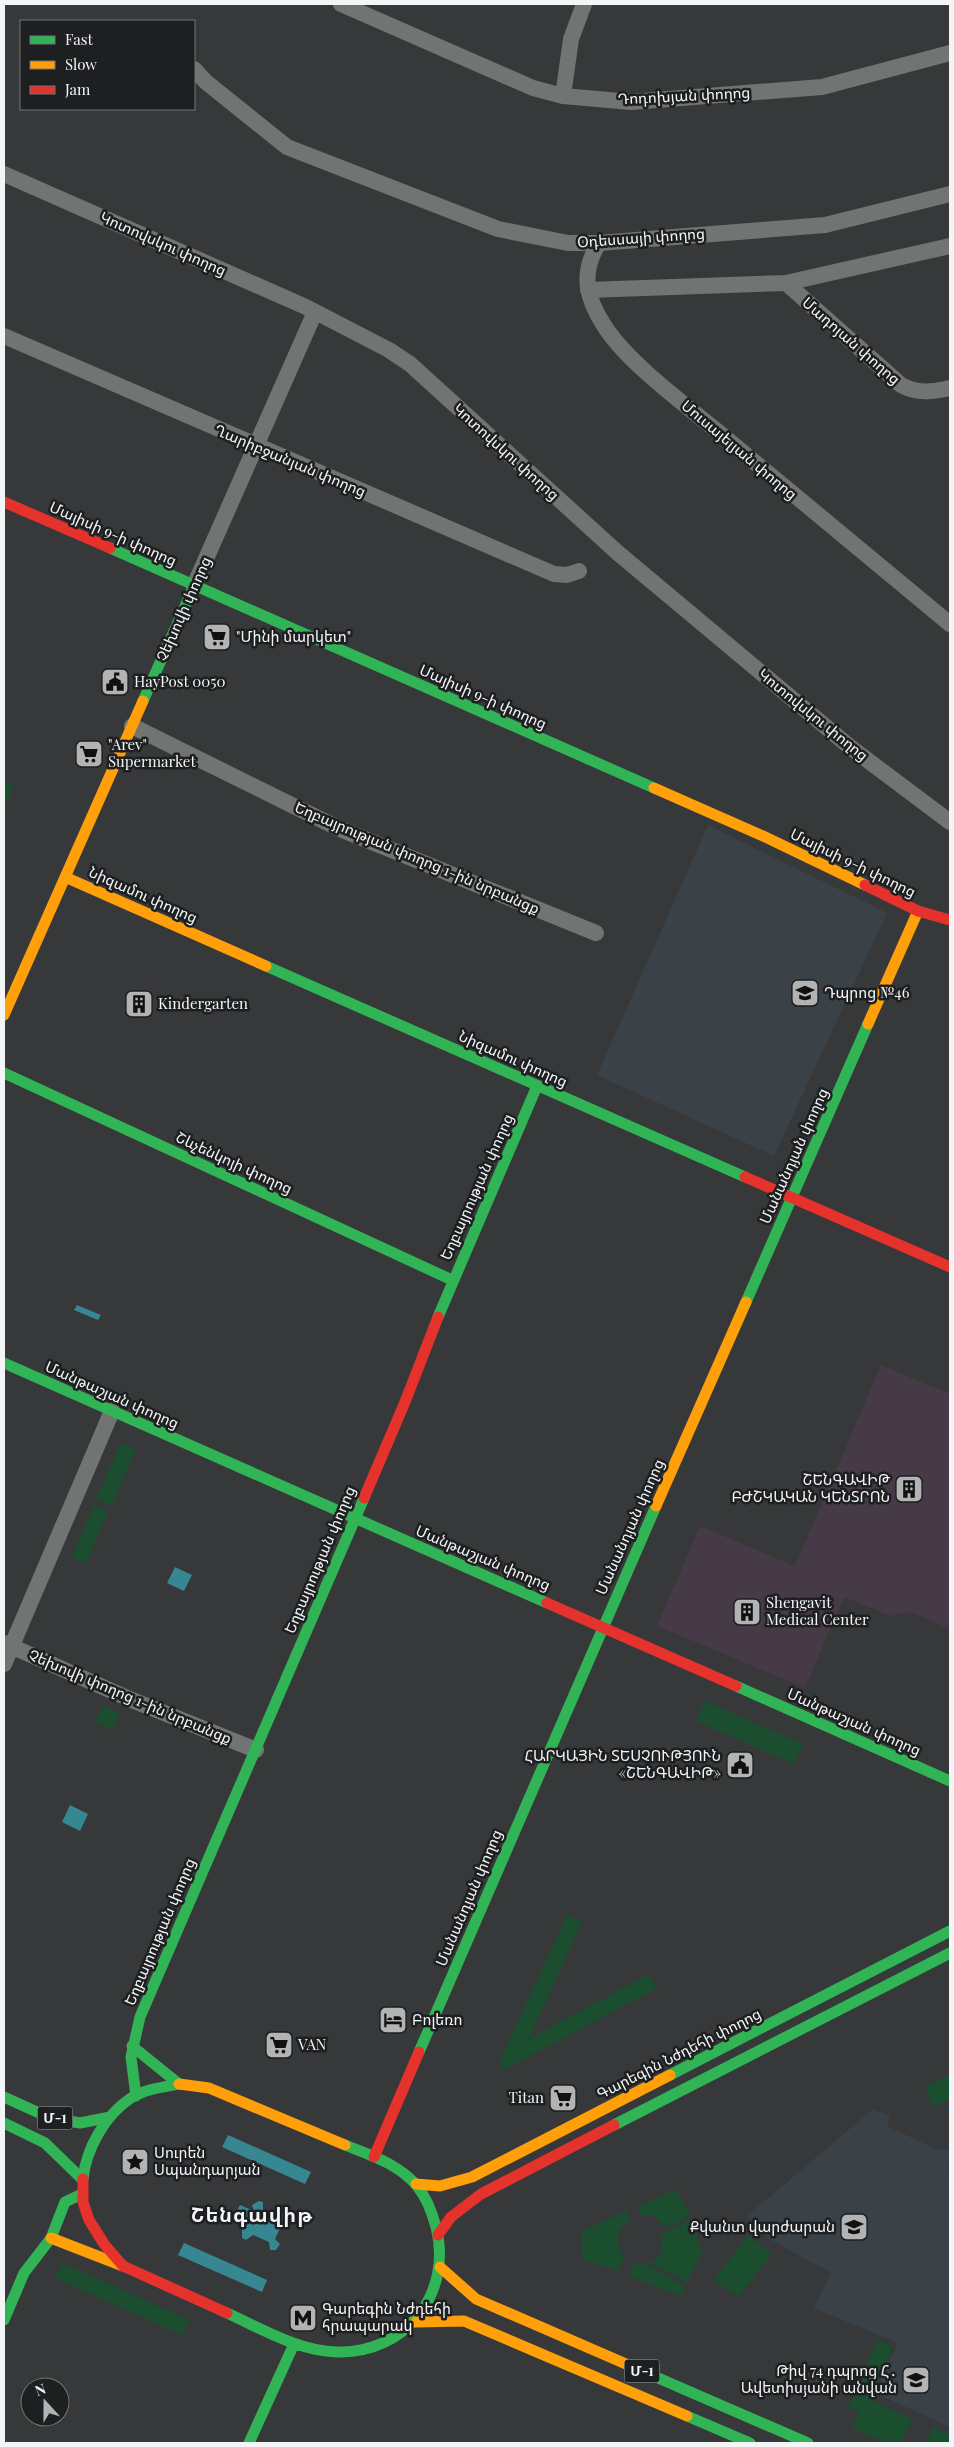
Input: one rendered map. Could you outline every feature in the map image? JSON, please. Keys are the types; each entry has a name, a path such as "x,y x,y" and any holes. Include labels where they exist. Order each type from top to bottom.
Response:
{"street":[{"name":"Դոդոխյան փողոց","path":"341,4 558,99 631,102 822,87 950,53"},
{"path":"558,99 571,39 584,4"},
{"name":"Օդեսսայի փողոց","path":"195,70 206,82 286,147 498,229 568,243 825,225 950,194"},
{"name":"Կոտովսկու փողոց","path":"4,174 315,312 389,350 410,364 618,553 850,747 950,822"},
{"name":"Մուսայելյան փողոց","path":"599,242 590,256 587,266 588,290 604,326 626,352 681,401 950,624"},
{"path":"588,290 786,283 950,246"},
{"name":"Մադոյան փողոց","path":"786,283 901,385 911,391 921,392 950,388"},
{"name":"Չեխովի փողոց","path":"4,1015 315,312"},
{"name":"Ղարիբջանյան փողոց","path":"4,336 554,574 567,575 579,571"},
{"name":"Մայիսի 9-ի փողոց","path":"4,502 763,836 918,911 950,920"},
{"name":"Եղբայրության փողոց 1-ին նրբանցք","path":"132,726 340,829 596,933"},
{"name":"Նիզամու փողոց","path":"65,877 950,1267"},
{"name":"Մանանդյան փողոց","path":"374,2157 603,1626 918,911"},
{"name":"Շևչենկոյի փողոց","path":"4,1074 452,1280"},
{"name":"Եղբայրության փողոց","path":"136,2096 131,2071 132,2046 140,2017 153,1984 256,1750 405,1402 452,1280 538,1086"},
{"name":"Մանթաշյան փողոց","path":"4,1363 354,1519 603,1626 950,1781"},
{"path":"4,1664 8,1645 112,1411"},
{"name":"Չեխովի փողոց 1-ին նրբանցք","path":"8,1645 132,1700 256,1750"},
{"name":"Գարեգին Նժդեհի փողոց","path":"416,2184 440,2186 472,2177 950,1931"},
{"path":"438,2235 451,2217 481,2194 950,1953"},
{"path":"132,2046 179,2084"},
{"path":"50,2238 123,2266 294,2344 322,2352 347,2353 380,2346 404,2333 416,2322 433,2291 440,2267 441,2246 428,2203 416,2184 395,2167 209,2088 179,2084 159,2087 136,2096 110,2117 92,2147 82,2179 82,2194 88,2217 96,2234 107,2250 123,2266"},
{"name":"Մ-1","path":"4,2097 48,2117 80,2123 110,2117"},
{"name":"Մ-1","path":"4,2122 45,2143 82,2179"},
{"path":"4,2320 24,2273 50,2238 65,2202 82,2194"},
{"name":"Մ-1","path":"440,2267 476,2299 808,2443"},
{"name":"Մ-1","path":"416,2322 464,2321 750,2443"},
{"path":"249,2443 294,2344"}],"shaded area":[{"path":"708,825 887,913 774,1156 597,1075"},
{"path":"881,1365 950,1394 950,1629 911,1612 891,1616 844,1597 805,1688 657,1626 700,1526 795,1566"},
{"name":"Քվանտ վարժարան","path":"873,2109 890,2116 887,2126 936,2149 950,2151 948,2173 950,2175 950,2427 875,2393 898,2343 814,2308 831,2273 770,2239 747,2216"}],"green space":[{"path":"4,782 14,786 4,810"},
{"path":"121,1443 136,1449 112,1505 96,1499"},
{"path":"94,1505 108,1511 86,1563 72,1557"},
{"path":"705,1701 803,1744 794,1764 696,1721"},
{"path":"104,1705 120,1713 112,1730 95,1722"},
{"path":"567,1915 582,1922 529,2039 649,1974 657,1988 504,2070 499,2063"},
{"path":"950,2075 950,2099 934,2107 925,2087"},
{"path":"676,2189 690,2216 666,2228 655,2216 642,2216 638,2207"},
{"path":"626,2211 631,2220 619,2230 618,2247 624,2258 618,2271 582,2259 582,2231"},
{"path":"691,2219 702,2252 687,2282 650,2263 660,2254 661,2235"},
{"path":"748,2235 772,2254 738,2297 714,2280"},
{"path":"635,2262 646,2265 685,2286 681,2296 629,2276"},
{"path":"62,2263 189,2320 182,2335 55,2278"},
{"path":"878,2340 893,2346 870,2400 912,2419 901,2443 886,2443 852,2428 859,2412 848,2408"},
{"path":"933,2427 950,2435 950,2443 926,2443"}],"water":[{"path":"77,1305 101,1315 98,1320 74,1310"},
{"path":"175,1567 192,1575 184,1591 167,1583"},
{"path":"70,1805 88,1814 80,1831 62,1822"},
{"path":"228,2135 311,2172 305,2184 222,2147"},
{"path":"259,2201 263,2202 263,2209 279,2215 282,2212 286,2212 291,2217 288,2223 282,2224 275,2239 280,2244 276,2250 270,2250 269,2242 253,2235 246,2240 242,2238 242,2229 246,2226 232,2220 240,2205 254,2211 252,2205"},
{"path":"184,2243 267,2280 262,2292 178,2255"}],"traffic: fast":[{"path":"110,548 654,788"},
{"path":"143,701 194,586"},
{"path":"266,966 745,1177"},
{"path":"746,1302 868,1024"},
{"path":"4,1073 452,1280"},
{"path":"438,1317 537,1086"},
{"path":"4,1363 547,1603"},
{"path":"136,2096 131,2057 140,2017 364,1498"},
{"path":"419,2052 656,1506"},
{"path":"736,1686 950,1781"},
{"path":"670,2075 950,1931"},
{"path":"614,2125 950,1953"},
{"path":"132,2046 179,2084"},
{"path":"83,2179 88,2156 98,2134 105,2123 122,2105 142,2092 179,2084"},
{"path":"4,2097 48,2117 80,2123 110,2117"},
{"path":"4,2123 45,2143 82,2179"},
{"path":"227,2313 267,2332 308,2348 337,2352 362,2350 384,2343 403,2331 419,2315 430,2296 437,2275 439,2251 436,2227 429,2205 417,2186 402,2172 384,2161 345,2145"},
{"path":"4,2320 24,2273 51,2238 65,2202 82,2194"},
{"path":"249,2443 294,2344"},
{"path":"626,2364 808,2443"},
{"path":"687,2416 750,2443"}],"traffic: slow":[{"path":"4,1015 143,701"},
{"path":"654,788 763,836 865,885"},
{"path":"65,877 266,966"},
{"path":"868,1024 918,911"},
{"path":"656,1506 746,1302"},
{"path":"416,2184 440,2186 472,2177 670,2075"},
{"path":"179,2084 209,2088 345,2145"},
{"path":"51,2238 123,2266"},
{"path":"440,2267 476,2299 626,2364"},
{"path":"416,2322 464,2321 687,2416"}],"traffic: jam":[{"path":"4,502 110,548"},
{"path":"865,885 918,911 950,920"},
{"path":"745,1177 950,1267"},
{"path":"364,1498 405,1402 438,1317"},
{"path":"547,1603 736,1686"},
{"path":"374,2157 419,2052"},
{"path":"438,2235 451,2217 481,2194 614,2125"},
{"path":"83,2179 83,2202 89,2220 104,2244 123,2266 227,2313"}],"place":[{"name":"\"Մինի մարկետ\"","path":"217,637"},
{"name":"HayPost 0050","path":"115,682"},
{"name":"\"Arev\" Supermarket","path":"89,754"},
{"name":"Դպրոց №46","path":"805,993"},
{"name":"Kindergarten","path":"139,1004"},
{"name":"ՇԵՆԳԱՎԻԹ ԲԺՇԿԱԿԱՆ ԿԵՆՏՐՈՆ","path":"909,1489"},
{"name":"Shengavit Medical Center","path":"747,1612"},
{"name":"ՀԱՐԿԱՅԻՆ ՏԵՍՉՈՒԹՅՈՒՆ «ՇԵՆԳԱՎԻԹ»","path":"740,1765"},
{"name":"Բոլեռո","path":"393,2020"},
{"name":"VAN","path":"279,2045"},
{"name":"Titan","path":"563,2098"},
{"name":"Սուրեն Սպանդարյան","path":"135,2162"},
{"name":"Քվանտ վարժարան","path":"854,2227"},
{"name":"Գարեգին Նժդեհի հրապարակ","path":"303,2318"},
{"name":"Թիվ 74 դպրոց Հ․ Ավետիսյանի անվան","path":"916,2380"}],"district":[{"name":"Շենգավիթ","path":"252,2215"}]}
